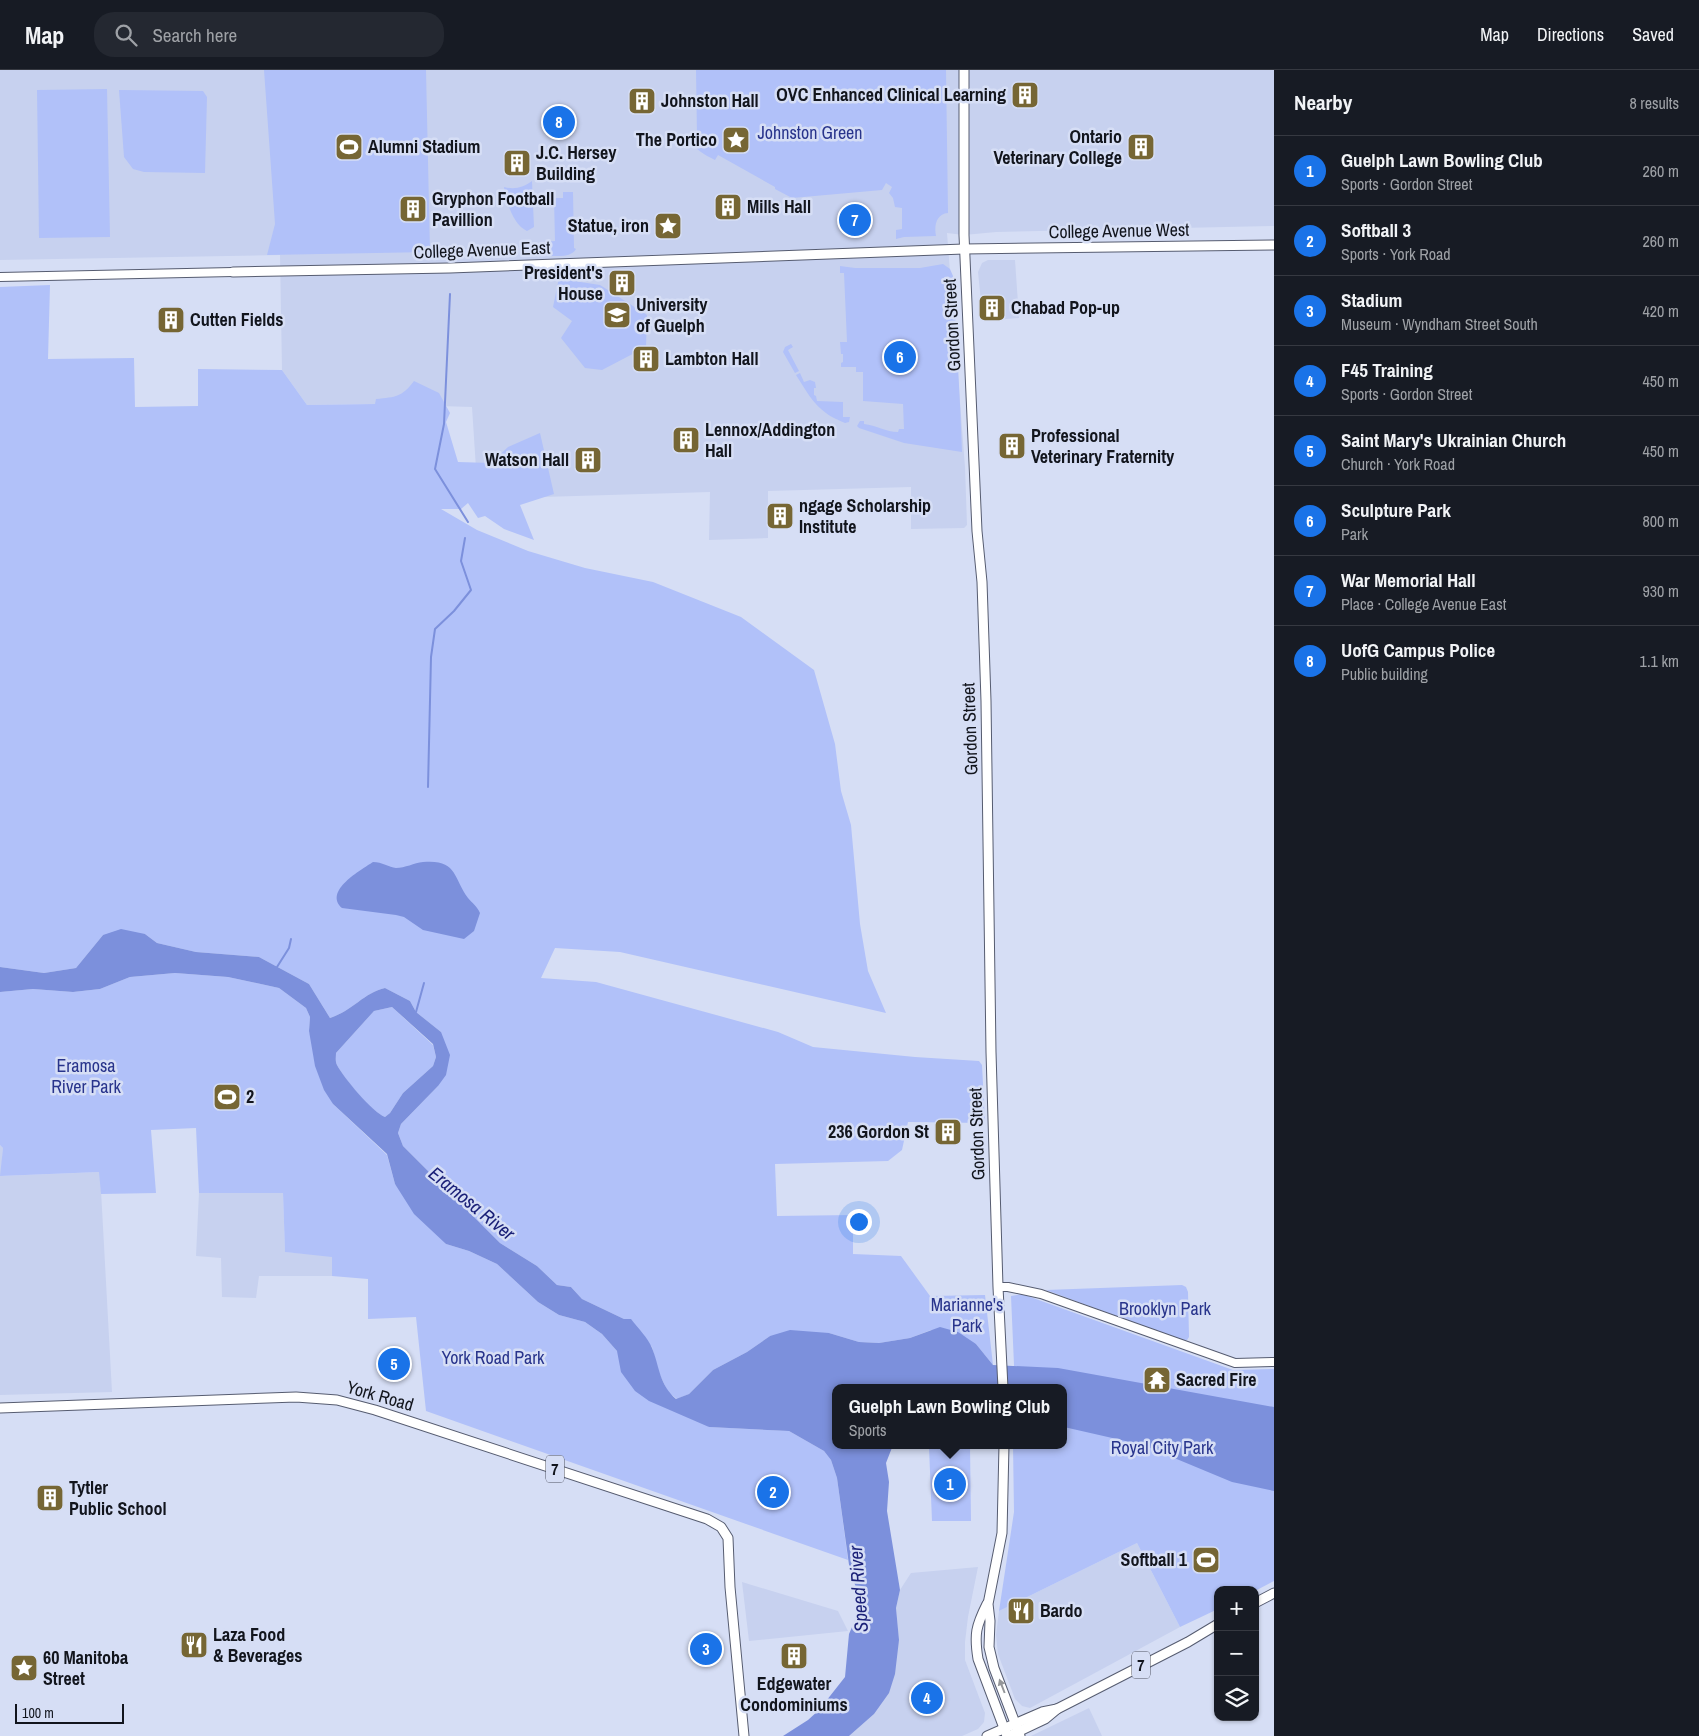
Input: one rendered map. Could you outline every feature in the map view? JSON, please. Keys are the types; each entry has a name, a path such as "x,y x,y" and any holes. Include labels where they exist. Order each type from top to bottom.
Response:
{"main road":[{"name":"Gordon Street","path":"964,70 964,249 977,531 982,582 998,1287 1003,1384"},
{"name":"College Avenue West","path":"964,249 1274,244"},
{"name":"College Avenue East","path":"233,272 450,268 964,249"},
{"name":"York Road","path":"0,1408 284,1398 337,1400 391,1415 707,1518 721,1527 728,1538 730,1587 744,1735"},
{"path":"1004,1449 1002,1532 988,1604 977,1624 976,1651 1007,1733"},
{"path":"1259,1601 1274,1593"},
{"path":"988,1604 990,1656 1019,1734"},
{"name":"7","path":"987,1736 1007,1733 1019,1734 1045,1719 1057,1709 1188,1642 1214,1626"},
{"name":"7","path":"1007,1733 1015,1723 1042,1712 1057,1709"}],"street":[{"name":"College Avenue East","path":"0,276 233,272"},
{"path":"998,1287 1008,1286 1041,1294 1235,1363 1274,1362"}],"shaded area":[{"name":"University of Guelph","path":"0,70 1274,70 1274,226 996,232 964,235 947,233 965,467 967,525 964,528 911,529 911,487 768,491 768,538 709,540 710,492 478,499 472,407 376,404 307,405 282,370 280,255 0,260"},
{"path":"988,260 1015,260 1019,318 983,321 978,272 982,263"},
{"path":"0,1145 3,1148 1,1176 100,1172 112,1392 0,1395"},
{"path":"199,1193 283,1193 285,1252 332,1256 332,1276 259,1276 256,1298 222,1297 221,1258 196,1256"},
{"path":"1137,1543 1180,1627 1030,1708 1022,1706 1015,1699 998,1654 996,1635 999,1611"},
{"path":"978,1567 968,1617 965,1660 985,1713 984,1722 978,1729 962,1736 849,1736 874,1714 899,1640 896,1608 900,1590 911,1573"},
{"path":"742,1582 838,1611 848,1631 749,1641"},
{"path":"1089,1708 1102,1736 1031,1736"}],"green space":[{"name":"Alumni Stadium","path":"264,70 426,70 430,252 267,255 275,224"},
{"name":"Johnston Green","path":"696,70 946,70 948,213 938,218 935,228 936,236 896,239 896,230 902,229 902,208 895,207 893,198 889,193 892,187 886,183 882,190 792,198 718,155 715,160 701,152 690,139 697,136"},
{"path":"107,89 110,237 39,238 37,90"},
{"path":"119,90 203,91 207,97 205,173 144,172 133,169 124,157"},
{"path":"532,181 534,227 527,231 514,218 506,199 504,187 519,187"},
{"path":"563,192 573,192 574,248 576,249 569,255 552,256 547,250 545,242 555,241 554,198 563,198"},
{"path":"943,264 950,269 953,276 962,452 904,443 859,428 857,426 860,421 864,421 864,424 889,431 898,432 899,429 904,429 903,404 863,401 863,372 856,372 856,367 841,367 843,354 841,354 840,342 847,342 844,273 840,273 840,266 855,268 920,268"},
{"path":"578,271 579,273 575,273 574,281 600,285 647,315 646,347 602,370 585,368 561,338 572,321 553,307 560,273"},
{"name":"Marianne's Park","path":"50,285 48,359 134,358 135,407 198,406 198,369 282,370 307,405 375,404 376,399 394,397 402,393 414,381 439,393 450,413 446,422 458,462 491,463 508,447 540,433 554,494 520,505 534,540 504,529 485,516 478,518 468,503 461,509 441,509 477,530 528,551 585,568 653,582 741,617 814,670 835,744 841,791 851,825 860,924 868,971 886,1013 620,952 555,948 541,978 596,982 778,1032 813,1047 979,1061 982,1065 985,1123 908,1122 902,1150 888,1161 775,1164 777,1216 853,1215 853,1254 901,1256 930,1296 985,1295 993,1365 976,1344 931,1330 910,1338 879,1343 859,1342 829,1333 770,1336 747,1352 713,1370 689,1394 677,1399 668,1392 659,1373 652,1347 624,1319 582,1299 571,1287 557,1285 537,1266 500,1243 403,1146 398,1133 401,1124 438,1086 441,1032 416,1012 410,1001 385,988 371,993 345,1011 330,1018 309,984 259,957 196,952 157,943 145,934 103,935 76,968 44,973 0,967 0,287"},
{"path":"791,344 793,347 788,350 799,371 795,373 783,352 785,347"},
{"path":"800,373 804,382 810,380 815,382 814,395 817,401 843,402 843,417 850,417 849,422 845,423 833,418 817,405 796,375"},
{"path":"175,973 228,977 279,988 306,1008 310,1017 309,1031 333,1104 387,1155 395,1184 446,1244 469,1251 497,1264 538,1302 559,1315 585,1322 602,1334 617,1351 709,1427 789,1431 824,1451 831,1460 837,1478 848,1560 426,1411 416,1317 368,1319 368,1279 332,1276 332,1257 285,1252 283,1193 199,1193 196,1128 151,1130 156,1193 101,1194 99,1172 0,1176 3,1148 0,1145 0,992 33,989 73,992 100,989 130,977"},
{"path":"392,1007 433,1045 436,1057 433,1066 403,1093 390,1113 385,1117 373,1109 345,1078 336,1064 336,1053 374,1011"},
{"name":"Brooklyn Park","path":"1182,1285 1186,1287 1188,1292 1189,1337 1187,1340 1181,1340 1046,1290"},
{"name":"Royal City Park","path":"1022,1294 1233,1370 1274,1369 1274,1581 1259,1589 1259,1586 1214,1586 1214,1611 1180,1627 1137,1543 999,1611 1014,1512 1013,1449 1067,1449 1067,1384 1015,1384 1011,1296"},
{"path":"929,1449 970,1449 971,1521 932,1521"}],"water":[{"path":"373,862 396,868 423,862 442,863 448,867 453,871 468,898 480,913 474,931 464,939 423,930 404,917 342,908 337,901 340,888"},
{"name":"Speed River","path":"121,929 145,934 157,943 196,952 259,957 309,984 330,1018 345,1011 371,993 385,988 410,1001 416,1012 441,1032 450,1055 446,1075 438,1086 401,1124 398,1133 403,1146 500,1243 537,1266 557,1285 571,1287 582,1299 624,1319 631,1319 650,1344 663,1382 676,1399 689,1394 713,1370 747,1352 770,1336 790,1330 829,1333 859,1342 879,1343 910,1338 940,1327 958,1332 976,1344 993,1365 1058,1368 1274,1407 1274,1491 1232,1482 1143,1445 1067,1428 1067,1384 832,1384 832,1449 891,1449 886,1463 889,1482 887,1511 900,1590 896,1608 899,1640 895,1674 889,1693 874,1714 849,1736 783,1736 808,1720 819,1710 845,1677 849,1634 860,1609 857,1590 850,1572 837,1478 831,1460 824,1451 789,1431 709,1427 649,1401 635,1391 621,1372 617,1351 602,1334 585,1322 559,1315 538,1302 497,1264 469,1251 446,1244 414,1214 395,1184 387,1154 333,1104 324,1090 315,1066 309,1031 310,1017 306,1008 279,988 228,977 175,973 130,977 100,989 73,992 33,989 0,992 0,967 44,973 76,968 103,935","holes":["392,1007 433,1044 436,1057 433,1066 403,1093 390,1113 385,1117 373,1109 359,1094 336,1062 336,1053 374,1011"]}],"waterway":[{"path":"450,294 444,424 435,469 468,522"},
{"path":"428,787 431,657 435,629 454,611 471,590 461,561 465,538"},
{"path":"277,967 289,948 291,939"},
{"path":"416,1012 424,983"}],"place":[{"name":"OVC Enhanced Clinical Learning","path":"1025,95"},
{"name":"Johnston Hall","path":"642,101"},
{"name":"UofG Campus Police","path":"559,122"},
{"name":"The Portico","path":"736,140"},
{"name":"Alumni Stadium","path":"349,147"},
{"name":"Ontario Veterinary College","path":"1141,147"},
{"name":"J.C. Hersey Building","path":"517,163"},
{"name":"Mills Hall","path":"728,207"},
{"name":"Gryphon Football Pavillion","path":"413,209"},
{"name":"War Memorial Hall","path":"855,220"},
{"name":"Statue, iron","path":"668,226"},
{"name":"President's House","path":"622,283"},
{"name":"Chabad Pop-up","path":"992,308"},
{"name":"University of Guelph","path":"617,315"},
{"name":"Cutten Fields","path":"171,320"},
{"name":"Sculpture Park","path":"900,357"},
{"name":"Lambton Hall","path":"646,359"},
{"name":"Lennox/Addington Hall","path":"686,440"},
{"name":"Professional Veterinary Fraternity","path":"1012,446"},
{"name":"Watson Hall","path":"588,460"},
{"name":"ngage Scholarship Institute","path":"780,516"},
{"name":"2","path":"227,1097"},
{"name":"236 Gordon St","path":"948,1132"},
{"name":"Saint Mary's Ukrainian Church","path":"394,1364"},
{"name":"Sacred Fire","path":"1157,1380"},
{"name":"Guelph Lawn Bowling Club","path":"950,1484"},
{"name":"Softball 3","path":"773,1492"},
{"name":"Tytler Public School","path":"50,1498"},
{"name":"Softball 1","path":"1206,1560"},
{"name":"Bardo","path":"1021,1611"},
{"name":"Laza Food & Beverages","path":"194,1645"},
{"name":"Stadium","path":"706,1649"},
{"name":"Edgewater Condominiums","path":"794,1656"},
{"name":"60 Manitoba Street","path":"24,1668"},
{"name":"F45 Training","path":"927,1698"}],"park label":[{"name":"Eramosa River Park","path":"86,1076"},
{"name":"York Road Park","path":"493,1358"}],"water label":[{"name":"Eramosa River","path":"472,1203"}]}
